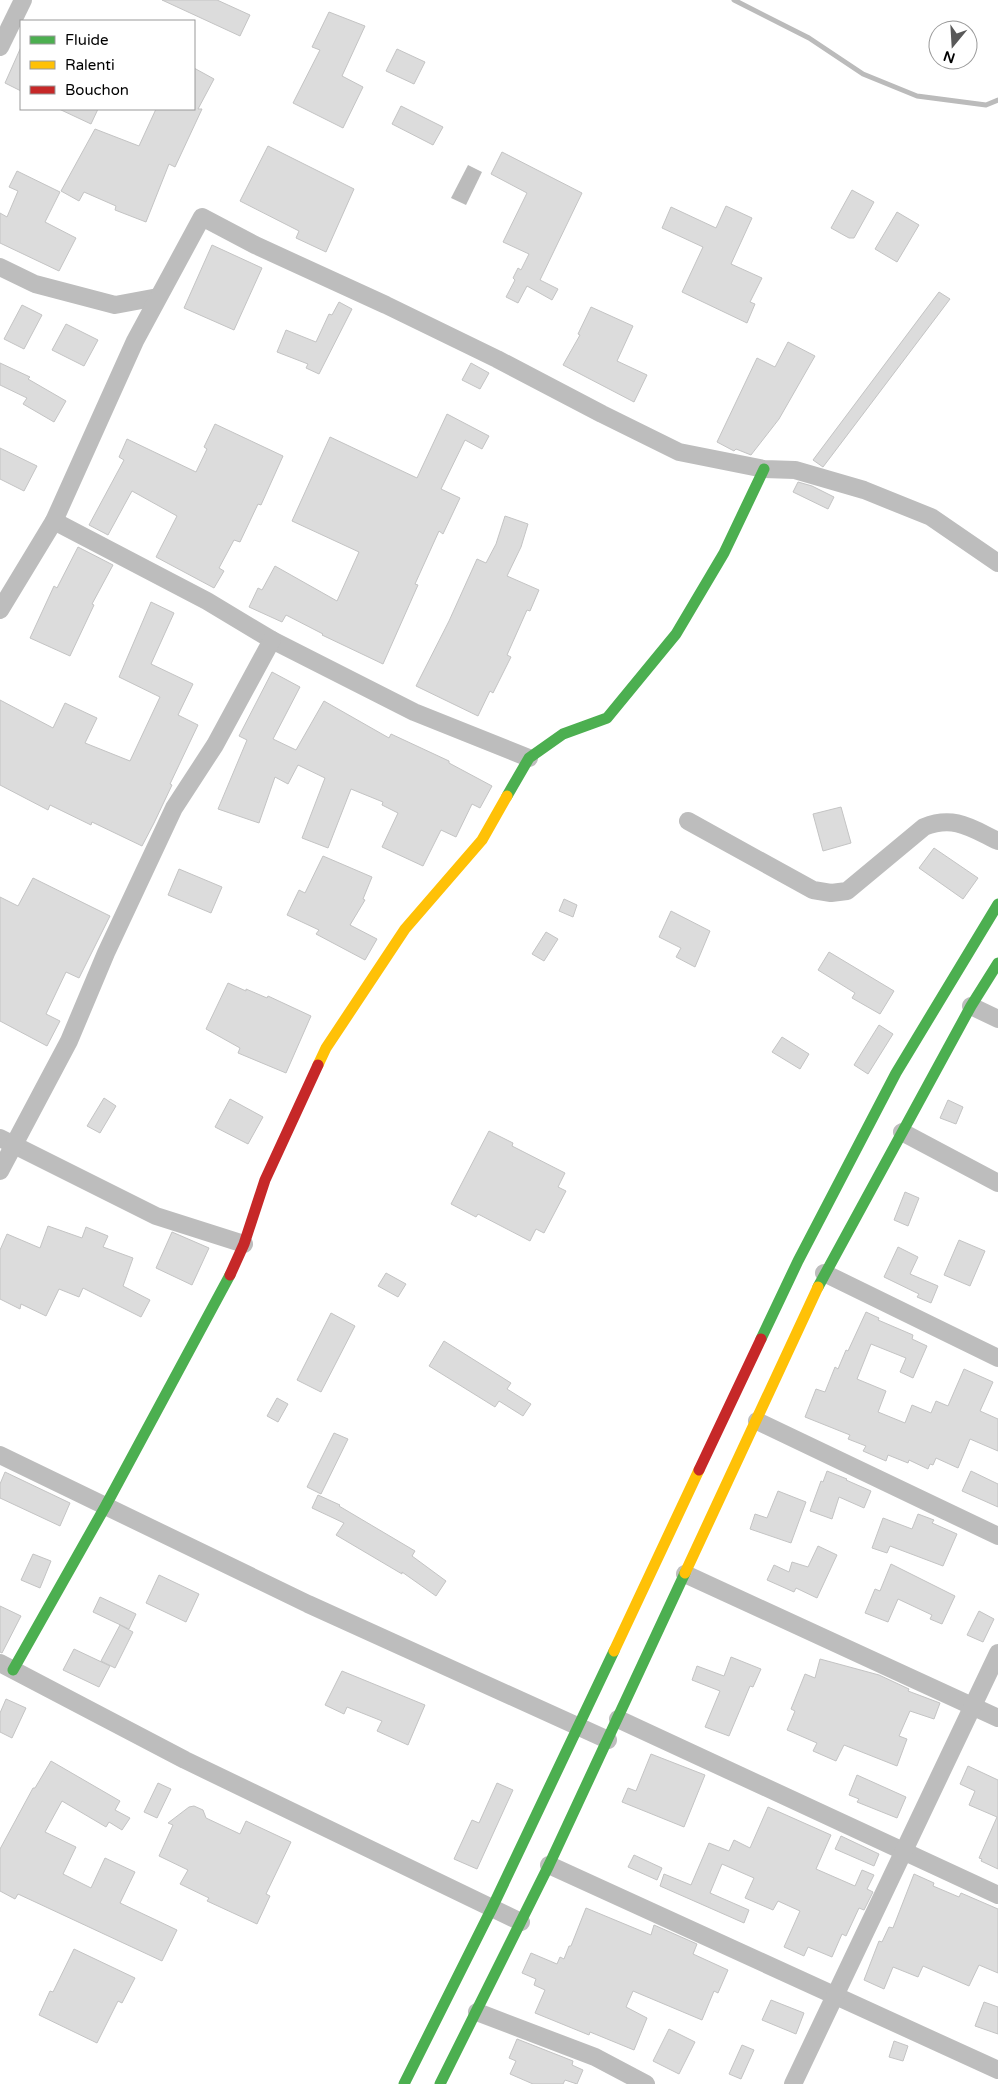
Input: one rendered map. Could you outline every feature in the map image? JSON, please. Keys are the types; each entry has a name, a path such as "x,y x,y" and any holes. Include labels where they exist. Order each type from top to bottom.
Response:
{"main road":[{"path":"7,1667 105,1507 227,1283 244,1244 265,1180 326,1048 405,929 482,840 529,758 563,734 607,718 676,634 724,553 764,469"},
{"path":"440,2084 550,1865 757,1421 787,1319 798,1262 896,1074 998,904"},
{"path":"404,2084 492,1908 579,1726 787,1319 824,1273 971,1006 998,964"}],"street":[{"path":"0,47 23,0"},
{"path":"0,610 54,521 135,341 202,217 255,245 386,305 497,359 679,452 764,469 795,470 864,490 931,517 998,563"},
{"path":"0,267 35,284 115,305 158,297"},
{"path":"54,521 207,602 272,640 414,712 529,758"},
{"path":"0,1171 7,1142 69,1041 106,953 174,808 215,745 272,640"},
{"path":"688,822 814,890 831,893 846,891 924,827 938,822 953,822 967,826 998,841"},
{"path":"971,1006 998,1019"},
{"path":"902,1132 998,1183"},
{"path":"7,1142 156,1216 244,1244"},
{"path":"824,1273 998,1358"},
{"path":"757,1421 998,1536"},
{"path":"0,1455 308,1604 608,1740"},
{"path":"685,1574 998,1718"},
{"path":"793,2084 998,1653"},
{"path":"7,1667 186,1760 521,1922"},
{"path":"618,1719 998,1895"},
{"path":"550,1865 998,2070"},
{"path":"476,2012 595,2057 646,2084"}],"shaded area":[{"path":"468,165 482,172 466,205 451,198"}],"building":[{"path":"162,0 217,0 250,15 240,36"},
{"path":"329,12 365,26 342,76 363,87 343,128 293,103 320,50 312,47"},
{"path":"20,49 20,90 5,83"},
{"path":"397,49 425,62 414,84 386,71"},
{"path":"195,69 214,79 198,109 202,109 175,167 169,164 146,222 115,210 116,206 84,192 79,201 61,191 95,129 139,146 156,110 195,110"},
{"path":"401,106 443,127 433,145 392,124"},
{"path":"61,110 98,110 91,124"},
{"path":"268,146 354,189 326,252 296,238 299,231 240,201"},
{"path":"502,152 582,193 540,280 558,289 552,300 527,286 518,303 506,297 515,280 513,278 518,268 521,270 529,254 503,242 527,193 491,174"},
{"path":"17,171 60,192 45,222 76,238 59,271 0,243 0,213 7,217 18,191 9,187"},
{"path":"852,190 874,202 854,238 849,238 831,228"},
{"path":"726,206 752,218 731,264 762,278 750,302 755,304 747,323 682,292 703,247 662,228 671,207 716,228"},
{"path":"897,212 919,225 897,262 875,249"},
{"path":"212,245 262,268 234,330 184,308"},
{"path":"939,292 950,299 823,467 813,460"},
{"path":"339,302 352,309 319,374 306,368 308,364 277,352 286,330 316,342 329,314 332,315"},
{"path":"22,305 42,315 24,349 4,339"},
{"path":"591,307 633,326 617,361 647,375 634,402 563,365 580,335 578,334"},
{"path":"66,324 98,340 84,366 52,350"},
{"path":"788,342 815,356 779,419 751,455 736,449 734,451 717,442 757,358 775,367"},
{"path":"0,363 30,377 28,379 66,401 54,422 23,404 27,398 0,385"},
{"path":"471,363 489,373 480,389 462,380"},
{"path":"447,414 489,436 482,449 465,440 441,489 460,498 443,534 439,531 415,584 418,585 383,664 322,635 286,615 282,622 249,607 258,588 262,590 275,566 337,601 359,552 292,521 330,437 417,478"},
{"path":"215,424 283,456 261,505 258,504 240,542 234,540 219,568 224,571 214,588 156,557 177,516 132,491 108,535 89,525 124,460 119,457 127,439 196,472 207,449 204,447"},
{"path":"0,448 37,466 24,491 0,479"},
{"path":"798,482 812,486 834,497 828,509 793,492"},
{"path":"505,516 528,524 521,547 507,576 539,590 530,611 527,610 507,655 511,657 493,693 490,691 478,716 416,686 449,621 477,559 486,563 496,544"},
{"path":"78,547 113,565 92,604 94,605 70,656 30,638 54,586 57,588"},
{"path":"151,602 174,613 151,664 193,684 178,715 198,725 170,784 172,785 142,846 92,822 91,825 50,805 48,810 0,785 0,700 53,728 65,703 97,718 85,743 130,761 160,697 119,677"},
{"path":"272,672 300,687 273,739 296,750 324,701 389,738 391,734 449,761 449,763 492,786 480,808 472,804 456,837 441,830 423,866 382,847 398,813 382,805 383,802 351,789 328,848 302,838 325,778 298,765 288,784 275,777 259,823 218,809 247,740 239,736"},
{"path":"841,807 851,843 823,851 813,814"},
{"path":"934,848 978,878 963,899 919,868"},
{"path":"323,856 372,877 363,899 365,900 350,925 377,939 365,960 316,934 319,930 287,915 299,890 305,893"},
{"path":"179,869 222,887 211,913 168,895"},
{"path":"33,878 110,916 79,978 66,972 46,1014 60,1021 47,1046 0,1021 0,897 18,906"},
{"path":"564,899 577,905 573,917 559,911"},
{"path":"671,911 710,931 695,967 676,957 681,948 659,937"},
{"path":"546,932 558,939 544,961 532,954"},
{"path":"829,952 894,991 880,1014 852,998 855,993 818,970"},
{"path":"228,983 267,998 268,996 311,1016 286,1073 238,1053 240,1048 206,1029"},
{"path":"879,1025 893,1034 868,1074 854,1065"},
{"path":"782,1037 809,1054 800,1069 772,1052"},
{"path":"104,1098 116,1106 100,1133 87,1126"},
{"path":"230,1099 263,1117 248,1144 215,1127"},
{"path":"948,1100 963,1107 956,1124 940,1118"},
{"path":"489,1131 513,1143 512,1146 565,1173 558,1187 566,1191 544,1233 536,1229 530,1241 478,1214 476,1217 451,1204"},
{"path":"905,1192 919,1198 908,1226 894,1220"},
{"path":"48,1226 82,1238 86,1227 108,1236 103,1247 133,1258 123,1286 150,1300 141,1317 83,1288 79,1297 59,1289 46,1316 21,1304 20,1309 0,1299 0,1250 7,1234 40,1248"},
{"path":"172,1232 209,1248 192,1285 156,1268"},
{"path":"959,1240 985,1251 970,1286 944,1275"},
{"path":"898,1247 918,1257 910,1274 938,1286 931,1303 917,1297 919,1294 884,1277"},
{"path":"386,1273 406,1284 398,1297 378,1286"},
{"path":"866,1312 879,1318 878,1320 913,1335 912,1339 927,1346 913,1378 900,1372 906,1358 871,1344 857,1379 886,1391 878,1412 905,1423 912,1405 931,1413 936,1401 948,1406 964,1369 993,1382 980,1411 998,1419 998,1451 970,1439 958,1468 936,1458 933,1465 930,1464 928,1469 909,1460 908,1463 888,1455 886,1461 863,1451 866,1446 848,1439 850,1435 805,1417 816,1389 825,1392 835,1367 838,1369"},
{"path":"331,1313 355,1326 321,1392 297,1380"},
{"path":"444,1341 511,1383 507,1389 531,1404 523,1416 499,1401 495,1407 429,1366"},
{"path":"277,1398 288,1404 278,1422 267,1416"},
{"path":"334,1433 348,1439 321,1494 307,1487"},
{"path":"827,1471 871,1491 864,1508 839,1497 832,1519 810,1511 821,1481 823,1482"},
{"path":"971,1471 998,1484 998,1507 962,1491"},
{"path":"5,1472 70,1503 60,1526 0,1498 0,1484"},
{"path":"778,1491 806,1502 791,1543 750,1529 755,1514 767,1518"},
{"path":"318,1495 340,1505 415,1551 412,1556 446,1581 436,1596 402,1572 402,1574 336,1535 344,1523 312,1508"},
{"path":"918,1514 934,1520 932,1523 957,1534 943,1566 890,1546 887,1553 872,1548 883,1518 912,1529"},
{"path":"818,1546 837,1555 817,1598 796,1588 794,1592 767,1580 774,1565 789,1572 792,1562 808,1567"},
{"path":"33,1554 51,1561 40,1588 21,1580"},
{"path":"891,1564 955,1596 942,1624 930,1619 932,1615 898,1599 888,1622 865,1613 875,1589 880,1591"},
{"path":"159,1575 199,1594 186,1622 146,1603"},
{"path":"100,1597 136,1614 129,1629 93,1612"},
{"path":"0,1606 21,1616 2,1653 0,1652"},
{"path":"979,1611 994,1619 983,1642 967,1635"},
{"path":"120,1625 133,1632 115,1668 101,1661"},
{"path":"74,1649 110,1666 99,1687 63,1670"},
{"path":"731,1657 761,1669 753,1687 750,1686 729,1736 705,1727 720,1691 692,1680 697,1666 724,1676"},
{"path":"820,1659 879,1675 909,1689 908,1691 940,1703 934,1719 910,1711 899,1736 907,1739 897,1766 844,1745 836,1761 813,1751 817,1743 787,1730 795,1711 791,1709 805,1674 815,1678"},
{"path":"342,1671 425,1705 408,1745 377,1731 382,1721 347,1707 344,1714 325,1705"},
{"path":"6,1699 26,1708 12,1738 0,1732 0,1713"},
{"path":"651,1754 705,1775 684,1827 622,1802 628,1788 636,1791"},
{"path":"51,1761 120,1801 115,1810 130,1818 122,1830 109,1822 106,1827 62,1801 45,1832 76,1847 63,1874 91,1888 105,1858 135,1872 120,1903 177,1930 162,1961 18,1894 15,1899 0,1891 0,1849 33,1788 35,1788"},
{"path":"968,1766 998,1780 998,1869 981,1861 982,1859 979,1858 997,1817 969,1805 975,1791 960,1784"},
{"path":"857,1775 906,1797 897,1818 857,1802 859,1799 849,1795"},
{"path":"158,1783 171,1789 157,1818 144,1812"},
{"path":"497,1783 513,1790 477,1869 454,1859 472,1820 479,1823"},
{"path":"194,1806 203,1810 206,1818 240,1834 246,1821 291,1842 266,1894 270,1896 257,1924 207,1901 209,1898 180,1884 188,1870 159,1856 173,1825 168,1823 189,1807"},
{"path":"768,1807 831,1835 816,1869 855,1886 862,1870 874,1875 867,1889 873,1892 864,1910 859,1908 846,1936 842,1934 832,1957 808,1947 804,1956 784,1947 800,1911 778,1901 773,1910 745,1898 754,1878 722,1864 710,1893 749,1910 744,1923 660,1886 664,1874 691,1885 709,1843 729,1851 734,1840 750,1848"},
{"path":"841,1836 879,1854 874,1866 835,1849"},
{"path":"634,1855 662,1868 657,1880 628,1867"},
{"path":"914,1874 934,1883 933,1886 959,1897 961,1893 998,1909 998,1973 979,1965 969,1986 923,1966 918,1977 893,1967 884,1989 864,1980 879,1941 882,1942 889,1927 893,1928"},
{"path":"586,1908 651,1935 654,1925 697,1944 693,1954 728,1970 718,1993 714,1991 702,2020 633,1991 626,2007 647,2018 634,2050 590,2032 589,2035 535,2013 545,1990 534,1985 536,1979 522,1973 531,1953 557,1964 560,1957 564,1959"},
{"path":"74,1949 135,1978 122,2003 118,2001 97,2043 39,2015 50,1991 53,1992"},
{"path":"771,2000 804,2013 796,2034 762,2020"},
{"path":"984,2002 998,2007 998,2034 975,2026"},
{"path":"669,2029 695,2042 679,2074 653,2061"},
{"path":"517,2039 573,2061 572,2065 583,2070 577,2084 565,2080 563,2084 533,2084 510,2074 516,2061 509,2058"},
{"path":"894,2041 908,2046 903,2061 889,2057"},
{"path":"742,2045 754,2050 741,2079 729,2074"}],"waterway":[{"path":"734,0 809,38 863,74 917,96 986,105 998,100"}],"traffic: fast":[{"path":"507,796 529,758 563,734 607,718 676,634 724,553 764,469"},
{"path":"761,1339 798,1261 896,1073 998,904"},
{"path":"818,1287 971,1006 998,963"},
{"path":"13,1670 105,1507 230,1275"},
{"path":"440,2084 549,1865 685,1573"},
{"path":"404,2084 492,1908 614,1651"}],"traffic: slow":[{"path":"318,1065 326,1048 405,929 482,840 507,796"},
{"path":"685,1573 818,1287"},
{"path":"614,1651 699,1470"}],"traffic: jam":[{"path":"230,1275 244,1244 265,1180 318,1065"},
{"path":"699,1470 761,1339"}]}
